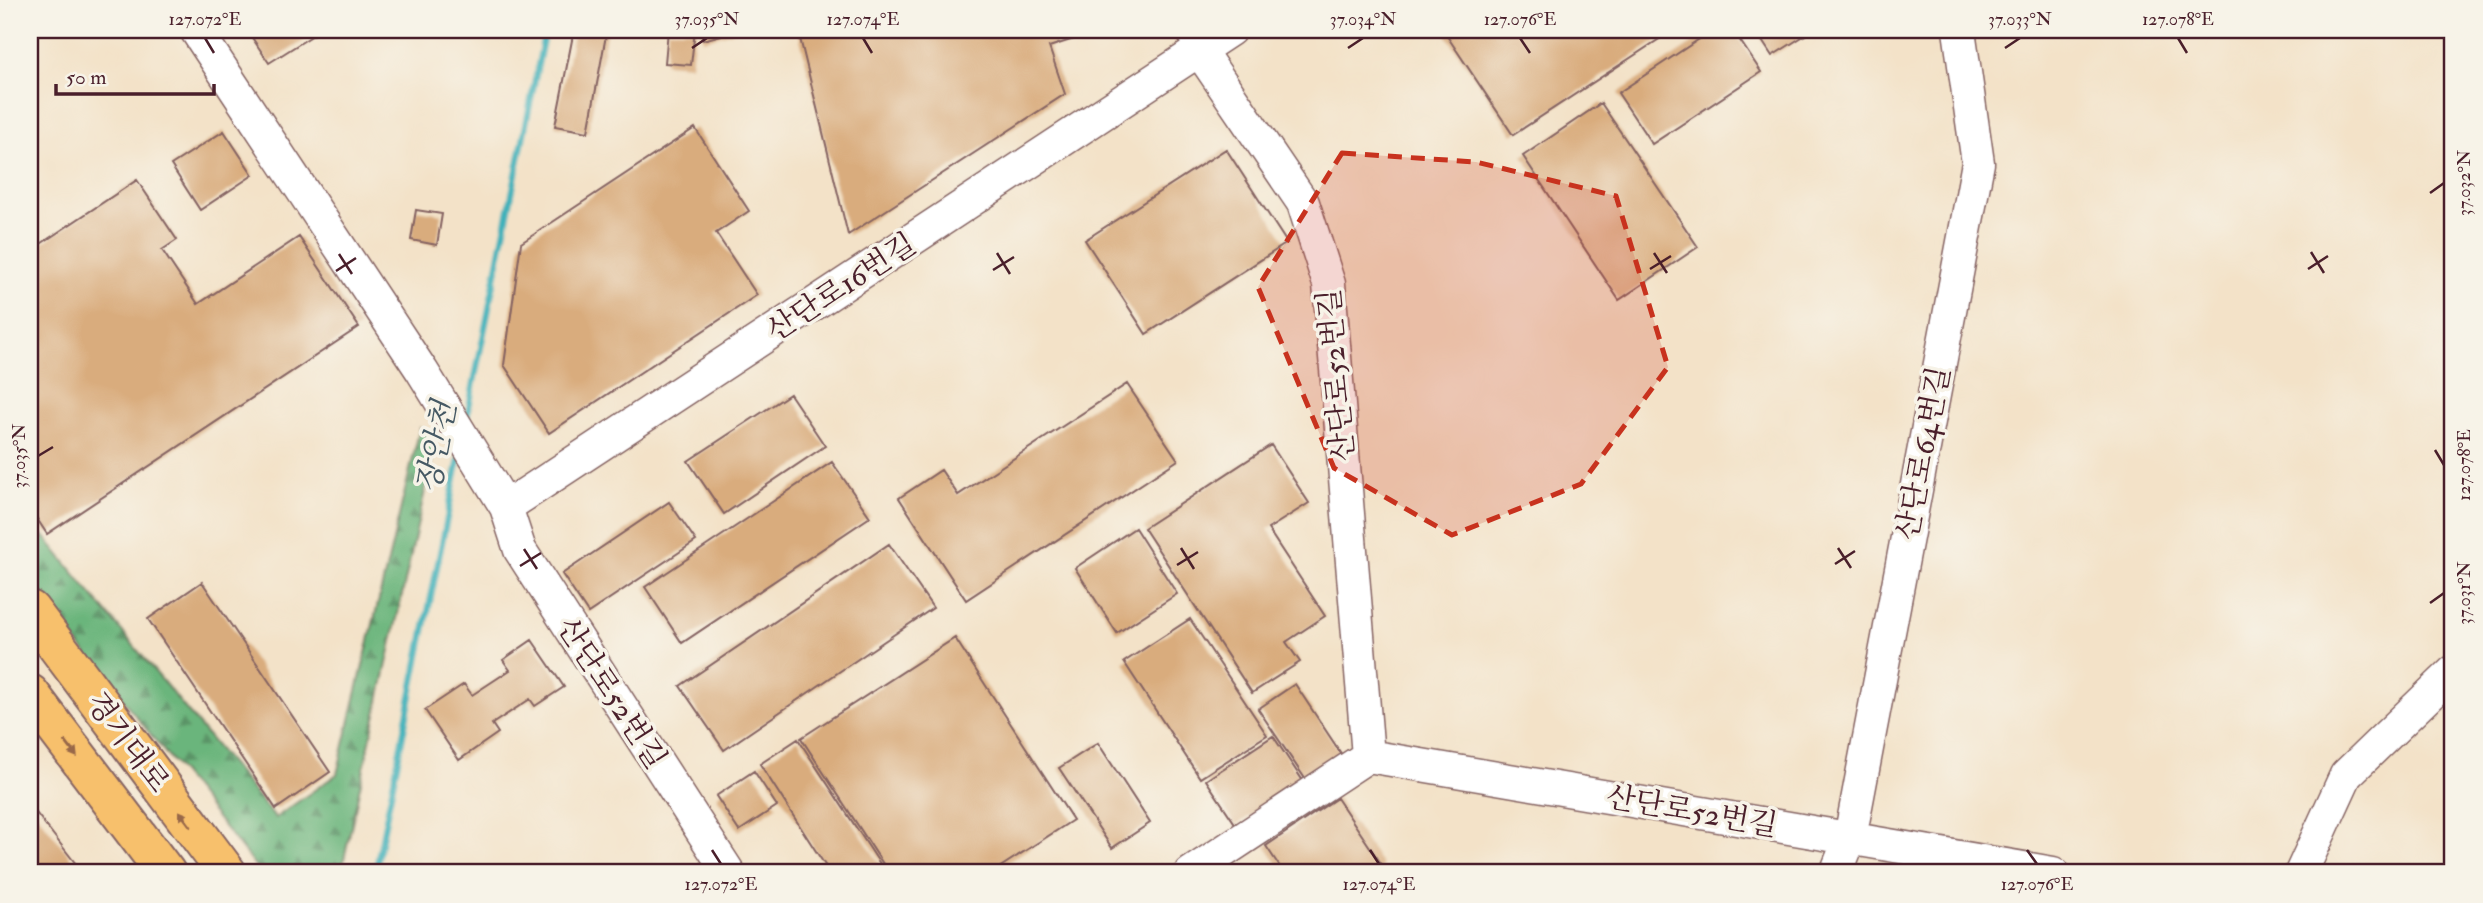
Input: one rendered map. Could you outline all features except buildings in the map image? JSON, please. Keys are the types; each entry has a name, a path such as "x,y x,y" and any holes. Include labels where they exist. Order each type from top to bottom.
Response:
{"main road":[{"name":"경기대로","path":"30,610 227,873"},
{"name":"경기대로","path":"30,694 166,873"}],"street":[{"path":"196,30 422,371 506,507"},
{"name":"산단로16번길","path":"506,507 1196,40 1230,30"},
{"name":"산단로64번길","path":"1836,873 1850,838 1978,163 1959,30"},
{"name":"산단로52번길","path":"1196,40 1303,202 1329,284 1368,756 2053,873"},
{"name":"산단로52번길","path":"506,507 520,550 729,873"},
{"path":"2301,873 2346,775 2453,673"},
{"path":"1191,873 1368,756"}],"highlighted area":[{"path":"1342,153 1476,162 1616,196 1668,367 1581,484 1452,535 1334,468 1258,287"}],"green space":[{"path":"420,428 435,445 341,873 261,873 30,583 30,519 275,818 337,774"}],"waterway":[{"name":"장안천","path":"466,422 545,30"},
{"name":"장안천","path":"375,873 460,454"}]}
